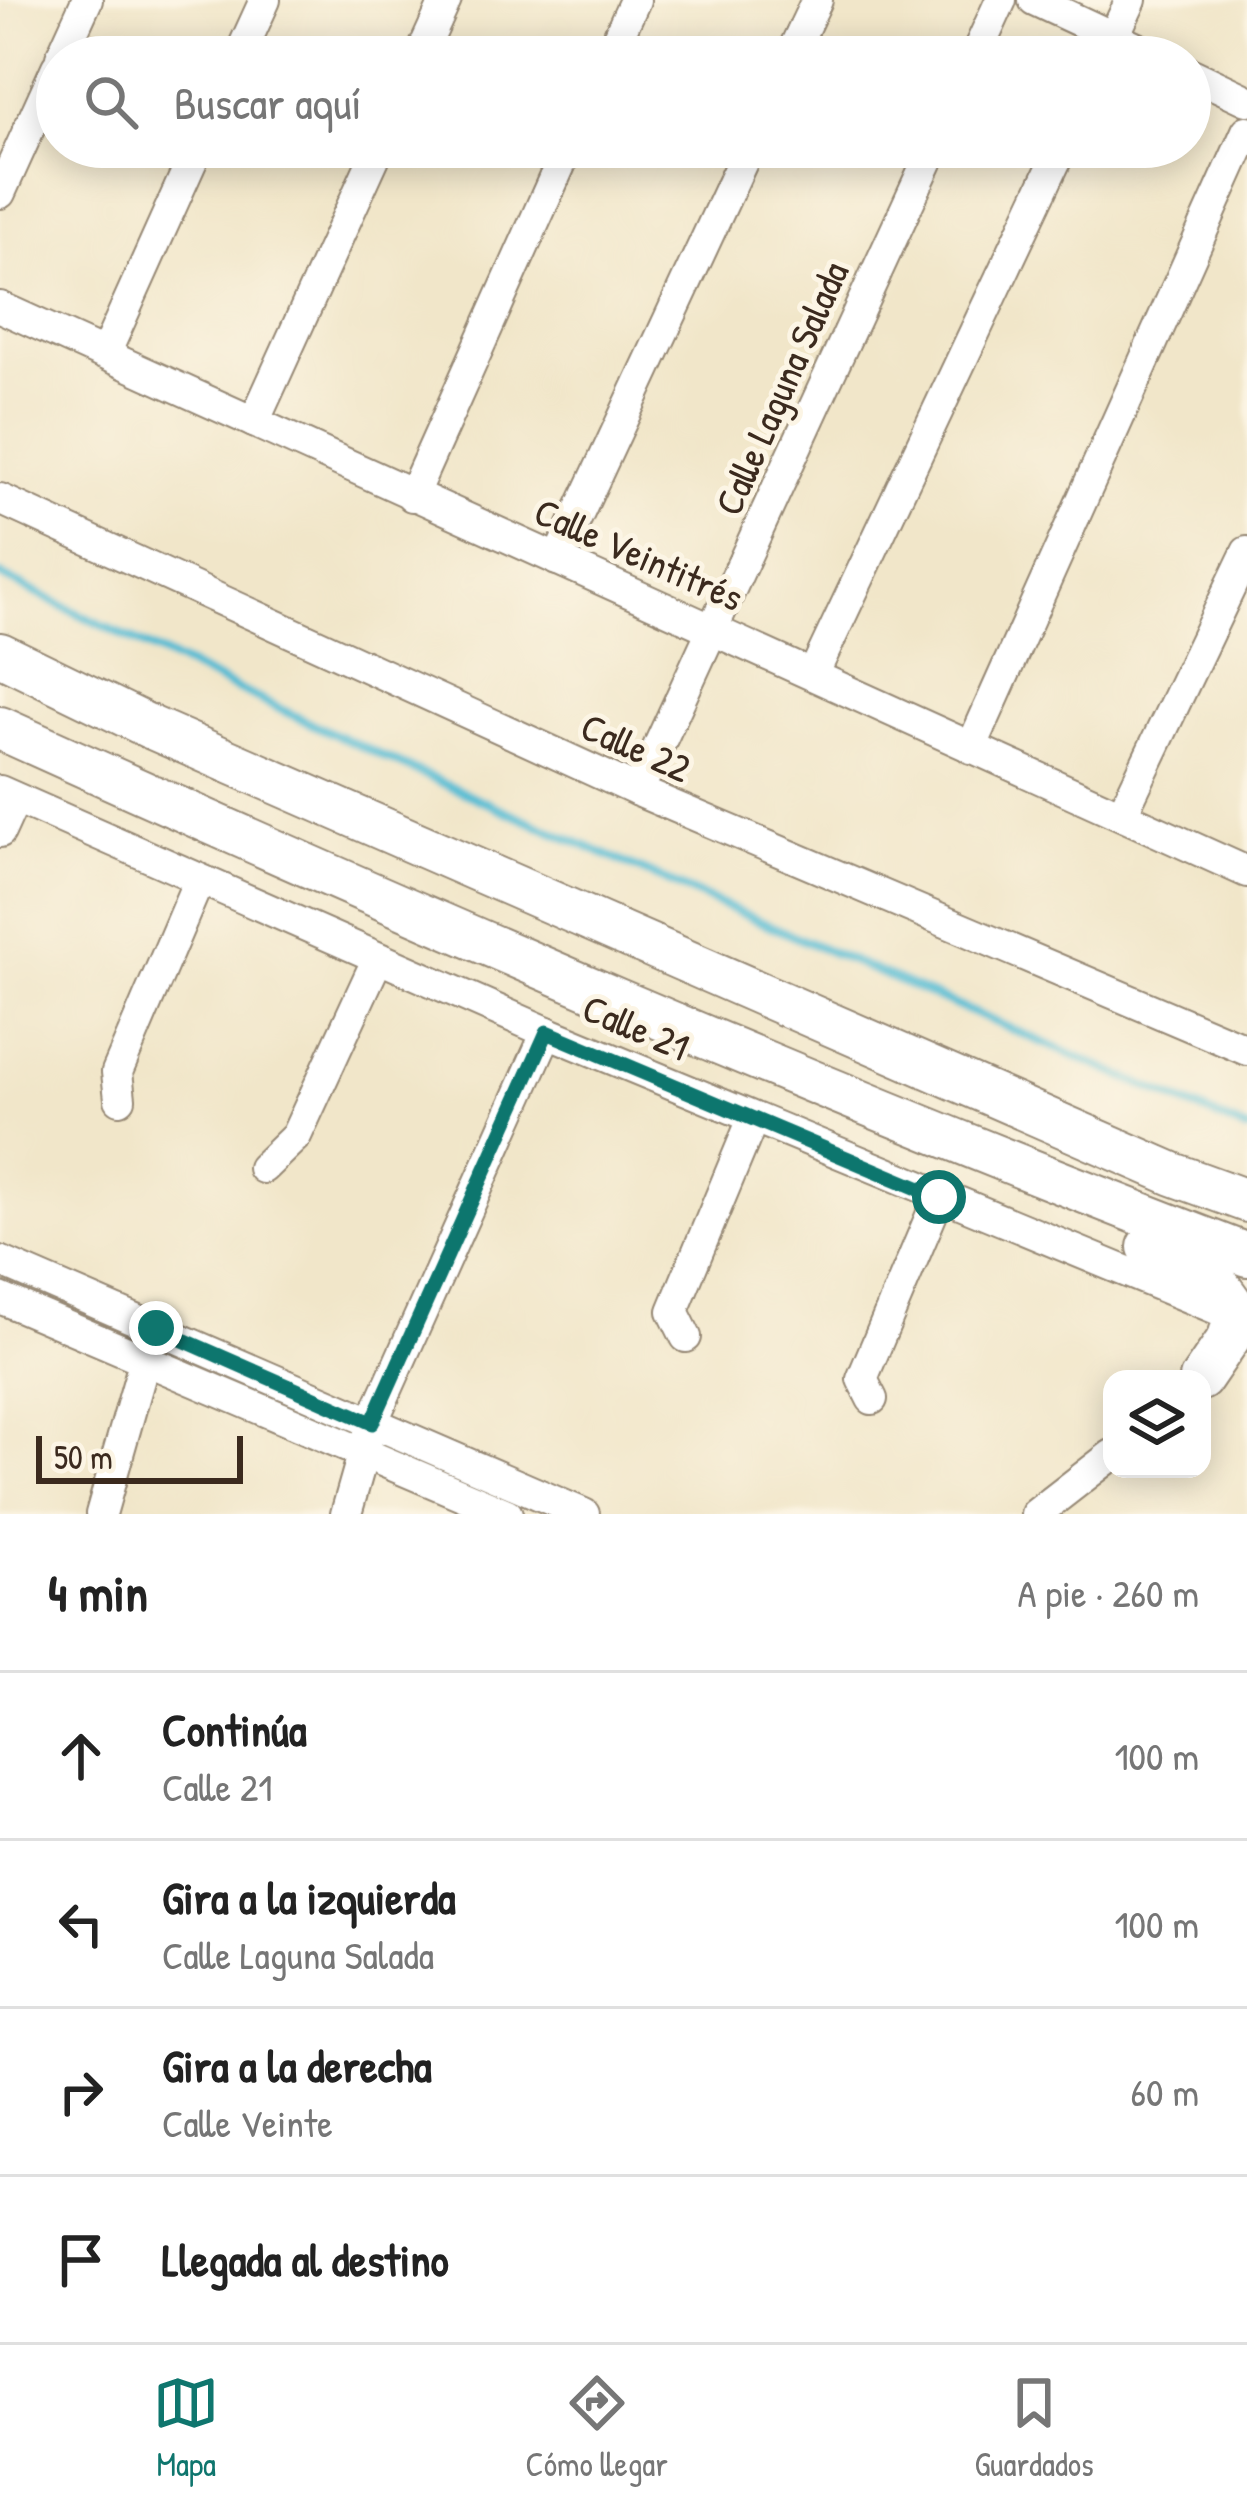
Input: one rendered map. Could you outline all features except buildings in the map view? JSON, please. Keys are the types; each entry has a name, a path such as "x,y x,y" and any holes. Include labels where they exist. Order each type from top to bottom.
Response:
{"highway":[{"path":"0,654 171,736 1173,1174 1247,1201"},
{"path":"0,728 222,829 977,1152 1247,1255"},
{"path":"977,1152 1039,1205 1210,1274 1231,1299 1244,1327 1229,1338 1209,1370"},
{"path":"1173,1174 1247,1166"}],"street":[{"path":"71,36 87,0"},
{"path":"248,36 265,0"},
{"path":"430,36 446,0"},
{"path":"619,36 635,0"},
{"path":"800,36 817,0"},
{"path":"985,36 1001,0"},
{"path":"1034,0 1091,36"},
{"path":"1113,36 1131,0"},
{"path":"1211,83 1247,100"},
{"path":"0,193 36,113"},
{"path":"971,748 1247,130"},
{"path":"105,354 189,168"},
{"path":"254,422 369,168"},
{"path":"412,496 559,168"},
{"path":"557,560 738,168"},
{"name":"Calle Laguna Salada","path":"638,791 924,168"},
{"path":"814,673 1052,168"},
{"name":"Calle Veintitrés","path":"0,307 1247,872"},
{"name":"Calle 22","path":"0,500 638,791 1247,1050"},
{"path":"1121,814 1247,552"},
{"path":"0,832 7,795"},
{"name":"Calle 21","path":"7,795 377,959 1244,1327"},
{"path":"120,1099 117,1072 199,880"},
{"path":"263,1168 296,1136 377,959"},
{"path":"346,1514 372,1423 547,1032"},
{"path":"686,1337 673,1311 753,1119"},
{"path":"872,1399 862,1379 939,1197"},
{"path":"0,1261 584,1514"},
{"path":"0,1298 507,1514"},
{"path":"101,1514 156,1328"},
{"path":"1036,1514 1103,1461"}],"waterway":[{"path":"0,575 463,792 1247,1130"}],"route":[{"path":"156,1328 372,1423 547,1032 939,1197"}]}
